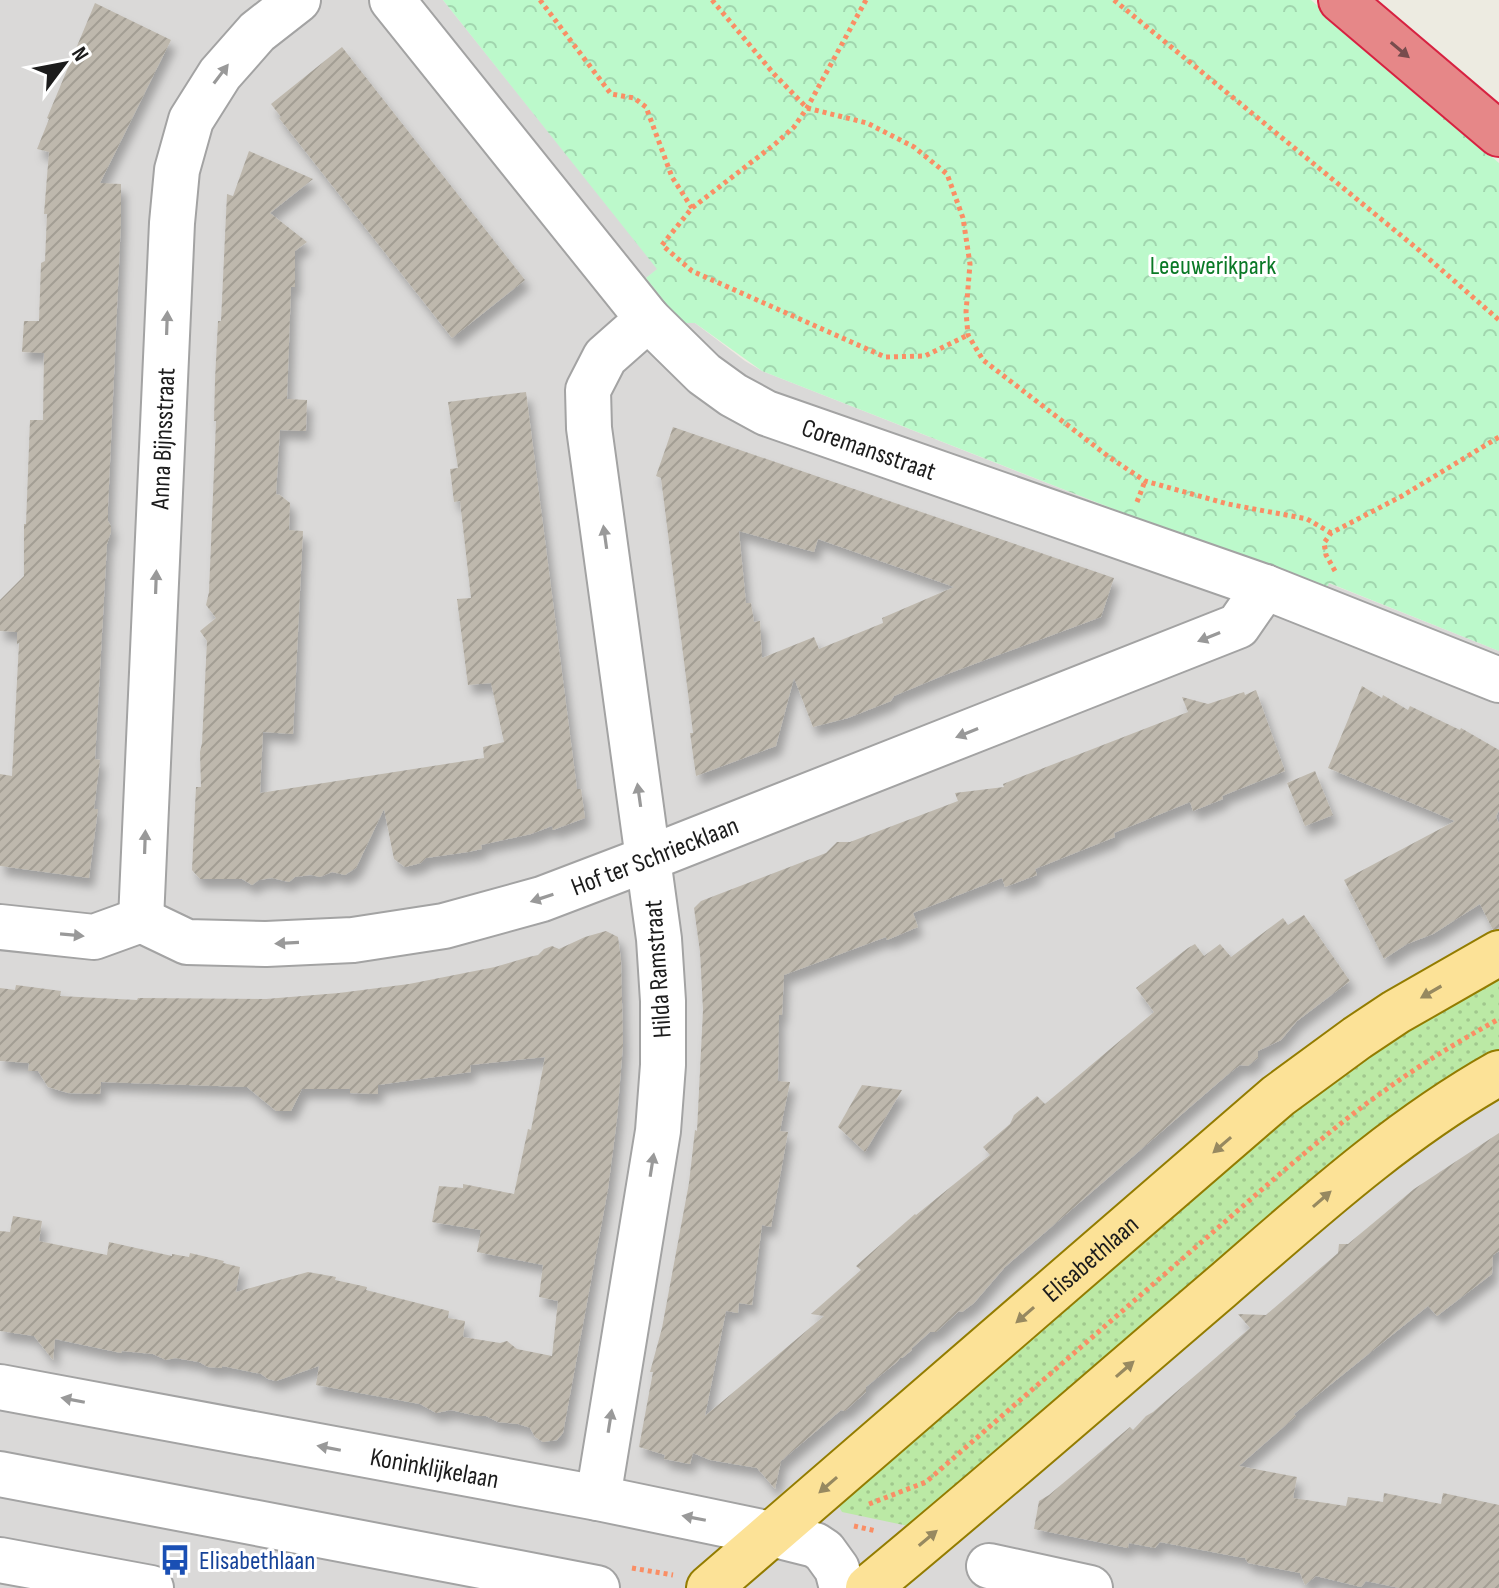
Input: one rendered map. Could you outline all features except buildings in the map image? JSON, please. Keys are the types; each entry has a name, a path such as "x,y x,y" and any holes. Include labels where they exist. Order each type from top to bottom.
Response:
{"highway":[{"path":"1341,0 1499,134"}],"main road":[{"name":"Elisabethlaan","path":"709,1588 1278,1096 1396,1012 1497,957"},
{"path":"868,1588 1330,1192 1429,1118 1499,1073"}],"street":[{"name":"Anna Bijnsstraat","path":"141,920 172,223 177,170 191,120 220,74 257,32 298,0"},
{"name":"Coremansstraat","path":"392,0 648,319 704,374 733,395 766,413 1265,587 1499,680"},
{"name":"Hilda Ramstraat","path":"598,1498 658,1131 663,1001 659,939 589,428 588,390 605,357 648,319"},
{"name":"Hof ter Schriecklaan","path":"141,920 187,942 266,944 353,940 444,926 542,899 1238,626 1265,587"},
{"path":"0,927 94,937 141,920"},
{"name":"Koninklijkelaan","path":"0,1387 598,1498 771,1534 815,1545 824,1551 837,1569 842,1588"},
{"path":"0,1474 513,1581 597,1588"},
{"path":"0,1560 151,1588"},
{"path":"989,1566 1090,1588"}],"path":[{"path":"540,0 611,94 634,98 646,107 672,177 692,208"},
{"path":"712,0 807,108 867,123 914,147 947,174 963,218 970,264 966,312 968,335 983,360 1145,481 1228,504 1307,519 1331,533 1402,496 1499,437"},
{"path":"653,249 662,245 692,208 794,127 866,0"},
{"path":"1114,0 1420,251 1499,320"},
{"path":"662,245 692,271 885,357 925,356 968,335"},
{"path":"926,1482 1343,1122 1409,1074 1499,1019"},
{"path":"842,1523 884,1533"}],"shaded area":[{"path":"0,0 443,0 658,269 646,278 686,323 695,323 745,361 762,371 1324,592 1328,583 1499,651 1499,1588 0,1588"}],"green space":[{"name":"Leeuwerikpark","path":"443,0 1311,0 1499,163 1499,651 1329,583 1325,592 762,371 695,323 678,319 646,278 657,269"},
{"path":"1499,973 1499,1053 913,1527 842,1512 837,1503 1292,1106 1365,1052"}],"place":[{"name":"Elisabethlaan","path":"175,1560"}]}
